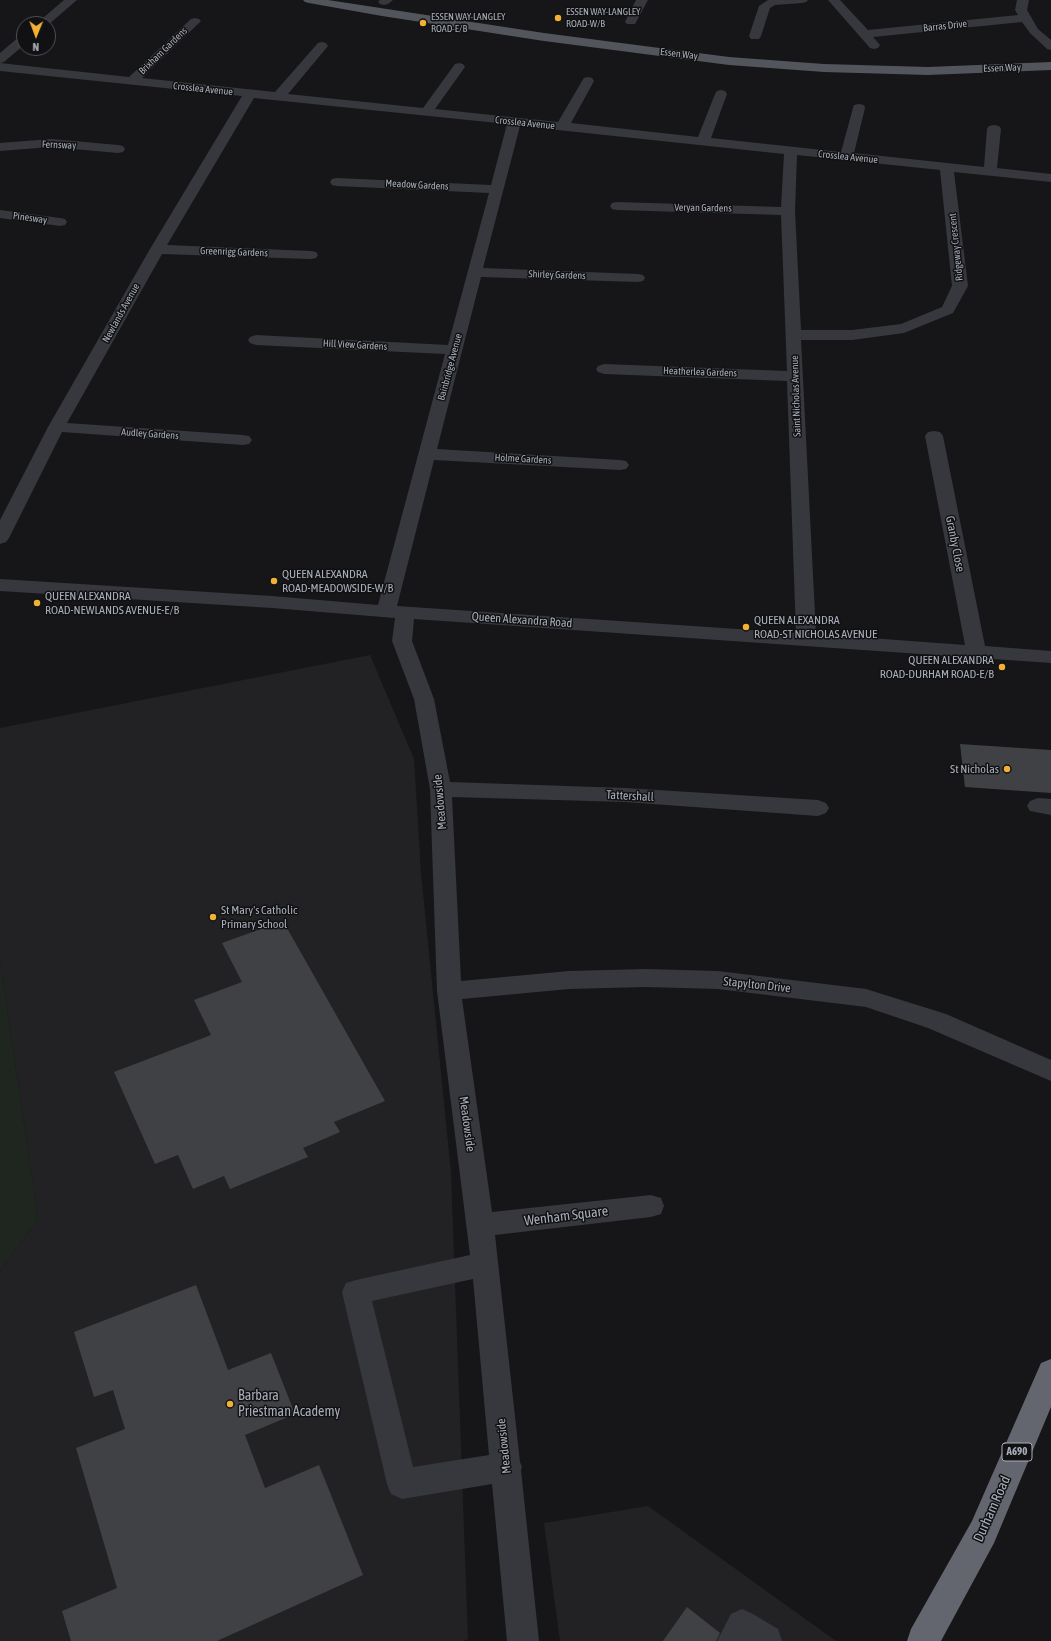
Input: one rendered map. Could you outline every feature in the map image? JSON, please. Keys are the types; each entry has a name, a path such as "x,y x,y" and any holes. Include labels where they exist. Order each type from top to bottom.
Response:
{"highway":[{"name":"Durham Road","path":"923,1641 983,1532 1051,1372"}],"main road":[{"name":"Essen Way","path":"309,0 382,13 544,37 728,61 824,68 928,71 1051,66"},
{"name":"Essen Way","path":"369,0 386,1 458,16 568,32 748,53 911,62 977,62 1051,59"}],"street":[{"path":"52,16 71,0"},
{"path":"631,22 642,0"},
{"path":"755,36 766,6 773,2 802,0"},
{"path":"834,0 876,48"},
{"path":"1023,0 1021,10 1025,18 1034,31 1051,46"},
{"name":"Barras Drive","path":"865,34 1025,18"},
{"name":"Brixham Gardens","path":"131,82 195,21"},
{"path":"0,59 16,46"},
{"path":"278,97 322,46"},
{"path":"426,113 459,67"},
{"name":"Crosslea Avenue","path":"0,68 1051,178"},
{"path":"562,127 588,81"},
{"name":"Newlands Avenue","path":"0,538 56,427 157,249 250,94"},
{"path":"703,142 721,94"},
{"path":"846,157 859,108"},
{"name":"Bainbridge Avenue","path":"395,612 427,454 514,122"},
{"path":"990,172 994,129"},
{"name":"Fernsway","path":"0,147 51,143 118,149"},
{"name":"Saint Nicholas Avenue","path":"791,151 788,211 806,640"},
{"name":"Ridgeway Crescent","path":"794,335 852,335 904,328 948,310 960,286 947,168"},
{"name":"Meadow Gardens","path":"337,182 497,189"},
{"name":"Veryan Gardens","path":"617,206 788,211"},
{"name":"Pinesway","path":"0,214 60,222"},
{"name":"Greenrigg Gardens","path":"157,249 311,255"},
{"name":"Shirley Gardens","path":"475,272 638,278"},
{"name":"Hill View Gardens","path":"256,340 454,350"},
{"name":"Heatherlea Gardens","path":"604,368 796,376"},
{"name":"Audley Gardens","path":"56,427 243,440"},
{"name":"Granby Close","path":"934,436 976,652"},
{"name":"Holme Gardens","path":"427,454 620,465"},
{"name":"Queen Alexandra Road","path":"0,585 272,602 1049,658"},
{"name":"Meadowside","path":"395,612 402,641 424,699 442,789 449,991 485,1264 524,1641"},
{"name":"Tattershall","path":"442,789 625,796 818,808"},
{"name":"Stapylton Drive","path":"449,991 568,980 645,978 718,980 866,998 937,1021 1051,1071"},
{"name":"Wenham Square","path":"480,1226 651,1206"},
{"path":"485,1264 356,1292 402,1484 507,1467"},
{"path":"732,1641 742,1625 766,1641"}],"shaded area":[{"path":"370,655 414,759 421,873 451,1173 468,1639 463,1641 0,1641 0,1271 38,1219 0,961 0,728"},
{"path":"0,961 38,1219 0,1271"},
{"path":"648,1506 836,1641 560,1641 544,1523"}],"building":[{"name":"St Nicholas","path":"960,744 1051,750 1051,793 965,787"},
{"name":"St Mary's Catholic Primary School","path":"283,921 385,1101 334,1122 340,1132 303,1148 308,1157 230,1189 224,1176 193,1189 178,1155 155,1164 114,1072 211,1035 194,1000 242,982 222,943"},
{"path":"196,1285 228,1370 271,1353 295,1414 245,1435 265,1488 319,1465 363,1575 217,1641 71,1641 62,1611 117,1588 76,1448 125,1429 113,1390 94,1397 74,1332"},
{"path":"687,1607 720,1633 716,1641 663,1641"}],"place":[{"name":"ESSEN WAY-LANGLEY ROAD-W/B","path":"558,18"},
{"name":"ESSEN WAY-LANGLEY ROAD-E/B","path":"423,23"},
{"name":"QUEEN ALEXANDRA ROAD-MEADOWSIDE-W/B","path":"274,581"},
{"name":"QUEEN ALEXANDRA ROAD-NEWLANDS AVENUE-E/B","path":"37,603"},
{"name":"QUEEN ALEXANDRA ROAD-ST NICHOLAS AVENUE","path":"746,627"},
{"name":"QUEEN ALEXANDRA ROAD-DURHAM ROAD-E/B","path":"1002,667"},
{"name":"St Nicholas","path":"1007,769"},
{"name":"St Mary's Catholic Primary School","path":"213,917"},
{"name":"Barbara Priestman Academy","path":"230,1404"}]}
